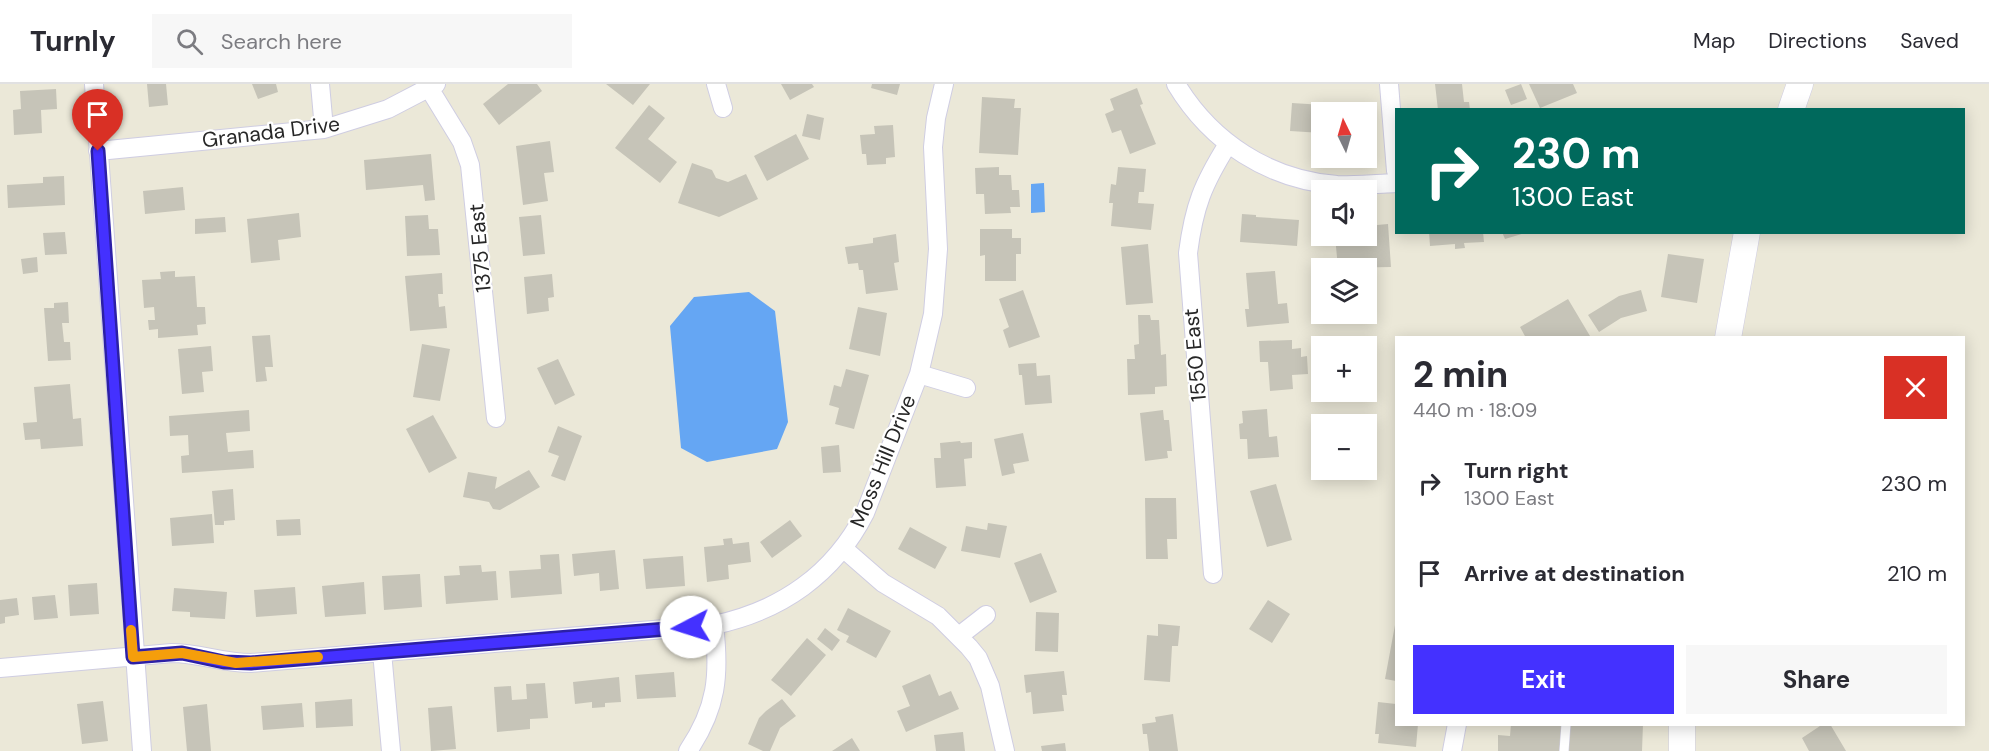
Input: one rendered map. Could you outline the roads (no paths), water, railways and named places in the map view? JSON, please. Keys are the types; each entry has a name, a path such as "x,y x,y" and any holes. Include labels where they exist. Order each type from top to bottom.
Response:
{"main road":[{"path":"1792,108 1800,84"},
{"path":"1728,336 1747,234"},
{"path":"1682,726 1682,751"}],"street":[{"path":"94,84 133,657 142,751"},
{"path":"320,84 324,129"},
{"path":"716,84 723,108"},
{"name":"Moss Hill Drive","path":"0,668 182,653 224,662 243,663 714,625 751,615 787,598 819,575 844,549 865,513 919,374 933,314 936,289 938,249 933,147 936,118 944,84"},
{"path":"1176,84 1197,114 1228,144 1261,165 1298,178 1337,185 1395,183"},
{"path":"1389,84 1395,159"},
{"name":"Granada Drive","path":"98,151 324,129 388,109 433,86"},
{"name":"1375 East","path":"433,86 462,142 470,165 496,418"},
{"name":"1550 East","path":"1213,574 1188,253 1197,202 1209,175 1228,144"},
{"name":"Moss Hill Drive","path":"919,374 966,388"},
{"path":"844,549 872,576 928,608 959,636 978,658 997,710 1005,751"},
{"path":"959,636 986,615"},
{"path":"691,750 708,716 715,688 717,647 714,625"},
{"path":"382,652 391,751"},
{"path":"1452,751 1457,726"}],"lane":[{"path":"1564,751 1566,726"}],"water":[{"path":"1044,183 1045,212 1031,213 1031,184"},
{"path":"749,292 775,311 788,422 777,449 707,462 681,448 670,326 694,297"}]}
